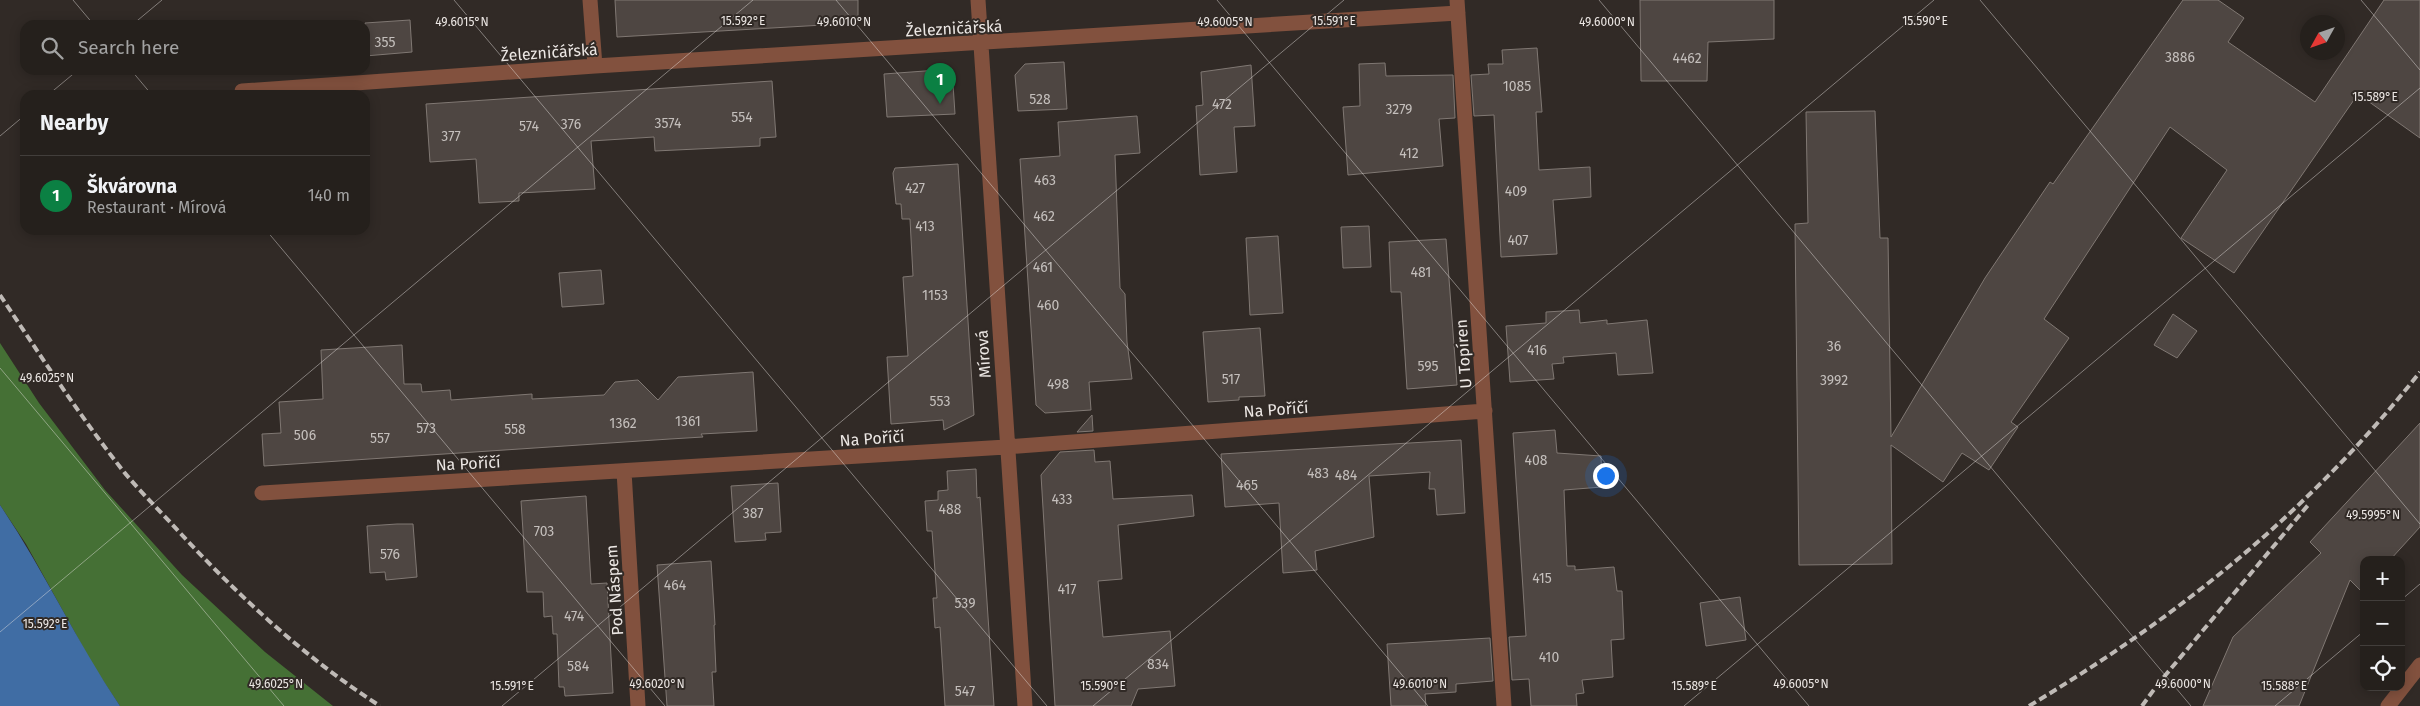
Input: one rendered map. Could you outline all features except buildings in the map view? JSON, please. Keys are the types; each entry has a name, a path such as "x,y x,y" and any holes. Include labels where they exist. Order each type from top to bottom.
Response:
{"street":[{"path":"590,0 595,66"},
{"name":"Mírová","path":"978,0 1024,706"},
{"name":"Železničářská","path":"256,90 595,66 981,44 1457,6"},
{"name":"U Topíren","path":"1457,6 1504,706"},
{"name":"Na Poříčí","path":"262,493 1006,447 1485,411"},
{"name":"Pod Náspem","path":"624,471 638,706"},
{"path":"2388,706 2420,666"}],"green space":[{"path":"0,343 39,403 105,490 182,575 265,652 333,706 120,706 94,667 26,544 0,505"}],"water":[{"path":"0,505 89,656 120,706 0,706"}],"railway":[{"path":"0,295 91,429 140,491 218,572 269,621 323,666 380,706"},
{"path":"2029,706 2139,635 2191,597 2240,557 2288,515 2334,470 2378,423 2420,372"},
{"path":"2142,706 2158,684 2309,504"}],"place":[{"name":"Škvárovna","path":"940,104"}]}
